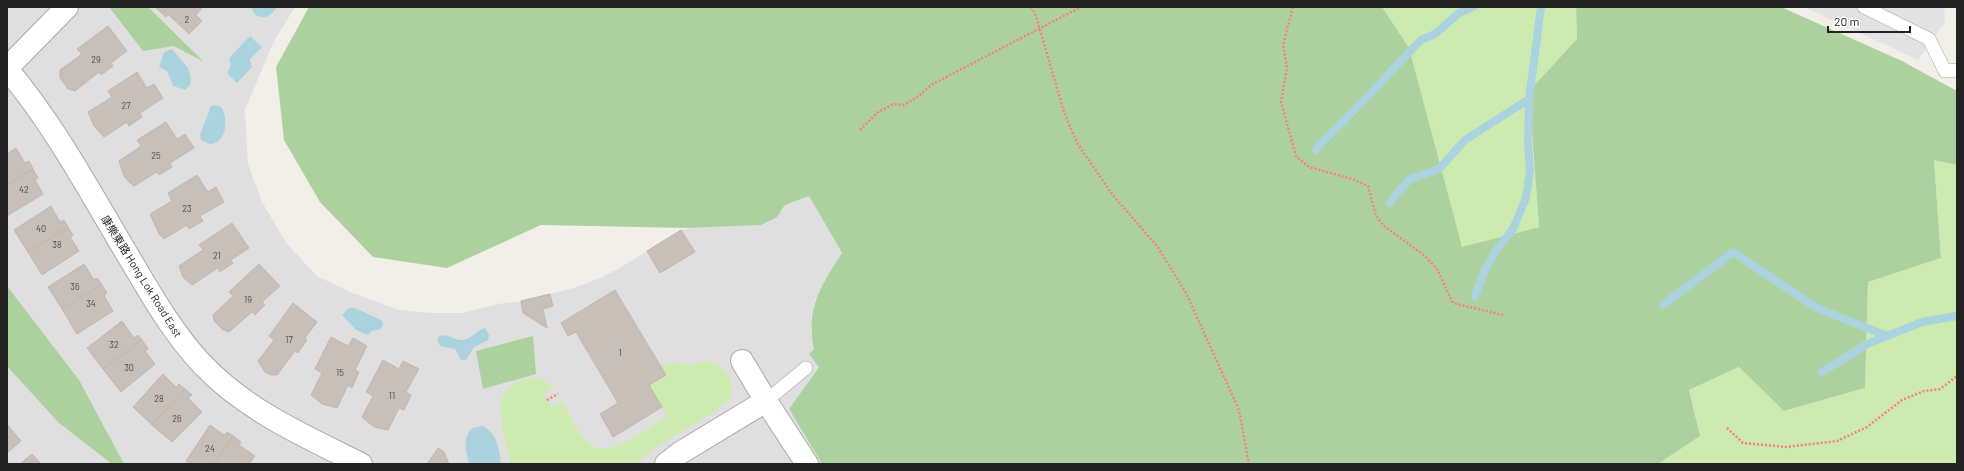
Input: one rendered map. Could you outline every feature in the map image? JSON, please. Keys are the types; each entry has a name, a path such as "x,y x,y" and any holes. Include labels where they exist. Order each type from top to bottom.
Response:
{"street":[{"path":"7,68 67,7"},
{"name":"康樂東路 Hong Lok Road East","path":"7,68 28,94 50,126 153,297 178,334 202,363 260,412 313,441 361,464"},
{"path":"742,361 806,464"},
{"path":"666,464 680,453 766,401"}],"lane":[{"path":"1864,7 1929,39 1945,71 1957,70"},
{"path":"766,401 806,368"}],"path":[{"path":"1031,7 1035,13 1062,104 1077,143 1112,194 1157,246 1186,293 1207,343 1239,410 1249,464"},
{"path":"860,130 878,112 893,104 904,104 919,96 931,85 1081,7"},
{"path":"1293,7 1283,45 1287,68 1281,102 1296,156 1309,167 1352,179 1368,186 1376,216 1384,226 1425,256 1437,269 1452,303 1503,315"},
{"path":"1727,428 1744,443 1786,447 1837,441 1867,427 1902,400 1924,391 1940,389 1957,376"},
{"path":"547,400 558,394"}],"shaded area":[{"path":"7,7 295,7 273,43 245,110 248,164 262,202 287,244 317,276 350,292 399,310 431,313 463,313 574,288 616,270 681,230 782,212 785,205 809,196 842,253 815,301 811,318 811,334 819,367 789,409 822,464 7,464"},
{"path":"1804,7 1944,7 1945,22 1918,60"}],"green space":[{"path":"109,7 148,7 204,62 174,46 143,51"},
{"path":"309,7 1382,7 1409,48 1462,247 1539,227 1529,91 1577,39 1576,7 1781,7 1902,61 1957,91 1957,165 1934,160 1941,258 1868,282 1865,388 1784,411 1739,367 1689,390 1700,436 1658,464 822,464 789,409 819,367 809,354 814,349 812,335 813,310 822,287 842,253 809,196 785,205 777,217 761,225 686,228 541,225 447,268 373,257 320,202 284,140 276,67"},
{"path":"1382,7 1576,7 1577,39 1529,91 1539,227 1461,248 1409,49"},
{"path":"1934,160 1957,165 1957,464 1658,464 1700,436 1689,390 1739,367 1785,411 1865,388 1868,282 1941,258"},
{"path":"7,286 79,380 124,464 112,464 59,423 7,366"},
{"path":"533,336 536,374 483,389 476,351"},
{"path":"706,361 718,365 727,374 732,385 731,398 714,412 656,447 636,464 510,464 500,415 504,394 512,385 530,378 541,379 548,383 553,388 544,393 551,407 562,401 586,441 594,447 604,448 615,446 638,435 667,416 649,385 666,375 661,367 673,362 691,365"}],"water":[{"path":"251,7 277,7 271,14 260,17 253,12"},
{"path":"250,36 262,47 250,59 252,67 237,83 227,73 231,65 229,58"},
{"path":"172,49 188,68 191,78 190,85 185,90 173,86 167,71 159,67 164,52"},
{"path":"214,105 221,107 223,111 225,117 225,129 220,139 216,143 210,144 201,140 200,135 211,106"},
{"path":"349,308 355,308 381,320 383,323 381,329 371,331 368,335 356,330 342,315"},
{"path":"485,328 489,335 488,340 474,347 466,360 461,360 455,349 440,346 437,340 439,336 442,335 463,340"},
{"path":"482,426 487,428 494,437 500,453 501,464 469,464 466,444 467,435 473,428"}],"building":[{"path":"155,7 203,7 196,15 202,21 189,34 168,14 166,17"},
{"path":"108,26 127,51 111,63 113,66 101,75 99,72 75,91 68,89 60,78 60,70 82,54 77,49"},
{"path":"137,72 147,88 154,84 163,98 140,113 142,117 129,126 127,122 104,137 94,126 88,112 112,97 108,91"},
{"path":"166,122 177,139 185,134 194,148 170,163 172,167 159,175 157,172 134,186 124,176 119,161 141,146 137,140"},
{"path":"16,148 25,163 29,161 33,169 7,185 7,154"},
{"path":"33,169 38,178 35,180 43,194 7,216 7,185"},
{"path":"197,175 208,192 216,187 224,202 200,216 203,221 189,229 187,225 164,239 159,234 150,214 172,201 168,193"},
{"path":"51,206 60,222 64,220 68,227 28,252 14,230"},
{"path":"232,223 249,248 231,260 233,263 220,272 218,268 192,285 183,277 179,266 203,250 199,245"},
{"path":"68,227 73,235 70,237 79,251 42,275 28,252"},
{"path":"681,230 695,252 660,273 647,251"},
{"path":"84,264 94,280 97,278 102,285 62,309 48,287"},
{"path":"259,264 280,286 262,302 265,305 255,315 252,312 229,332 223,330 214,321 213,315 233,296 229,292"},
{"path":"102,285 107,293 104,296 113,311 77,334 62,309"},
{"path":"615,290 666,375 649,385 662,407 613,437 600,414 618,403 576,332 568,336 561,323"},
{"path":"550,294 553,306 543,309 547,328 523,313 521,301"},
{"path":"293,303 317,322 305,338 307,340 298,353 295,351 277,375 271,375 265,372 258,361 274,340 269,336"},
{"path":"122,321 134,338 138,335 142,340 103,369 87,348"},
{"path":"331,337 348,346 353,338 367,346 355,370 359,372 352,388 348,385 337,408 322,404 311,395 322,373 315,369"},
{"path":"142,340 148,349 145,351 155,364 121,392 103,369"},
{"path":"383,360 399,369 403,361 419,369 406,392 411,395 404,410 399,408 388,430 374,427 362,417 373,396 366,392"},
{"path":"163,374 176,387 179,384 185,389 152,425 133,407"},
{"path":"185,389 192,395 188,398 202,412 172,442 152,425"},
{"path":"7,424 21,441 7,453"},
{"path":"210,425 224,435 227,432 233,436 214,464 191,464 186,461"},
{"path":"233,436 241,442 239,445 255,456 249,464 214,464"},
{"path":"438,448 444,452 449,464 427,464"},
{"path":"32,454 41,464 20,464"}],"waterway":[{"path":"1316,150 1319,145 1421,40 1435,34 1459,13 1473,7"},
{"path":"1475,296 1484,272 1495,252 1513,229 1526,198 1530,170 1528,143 1529,99 1541,7"},
{"path":"1390,203 1410,179 1439,169 1465,140 1529,99"},
{"path":"1663,305 1733,252 1817,308 1887,336 1922,322 1957,316"},
{"path":"1822,372 1867,344 1887,336"}]}
